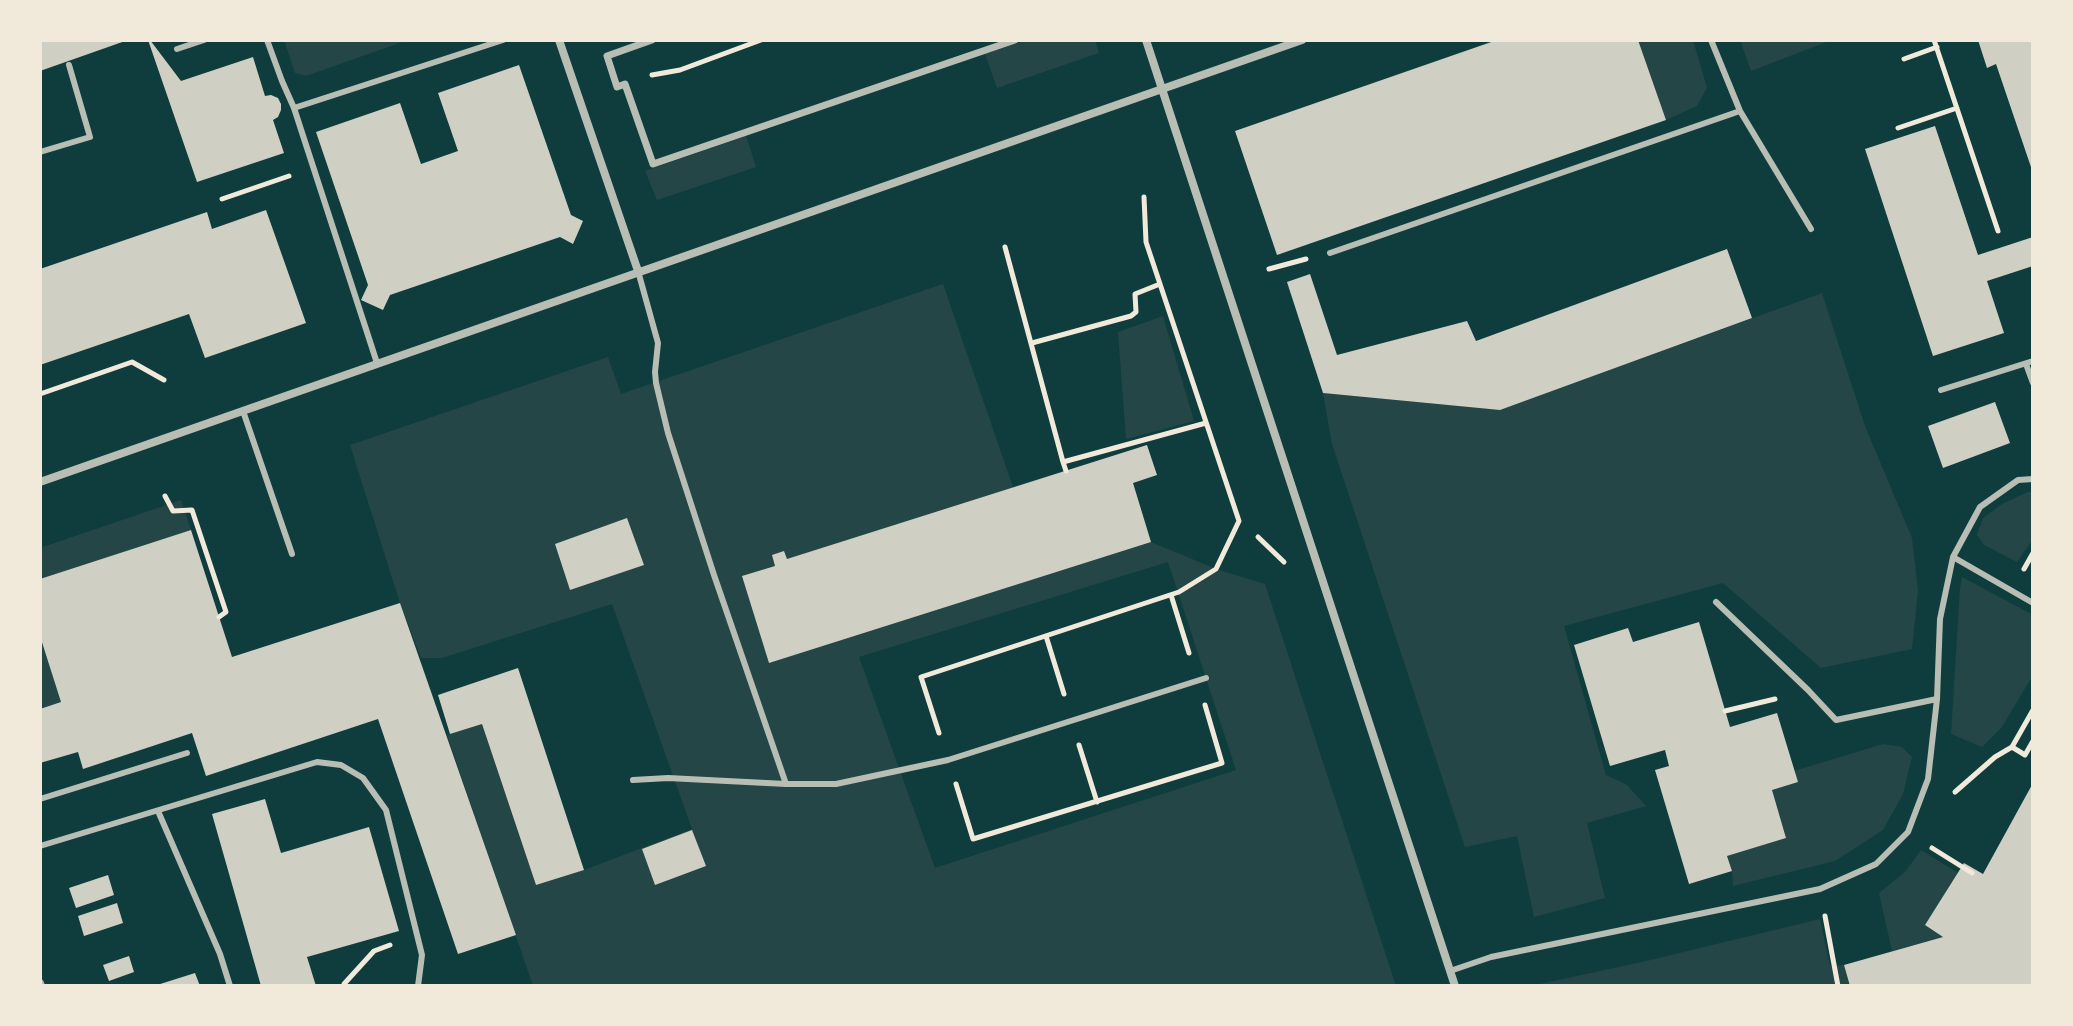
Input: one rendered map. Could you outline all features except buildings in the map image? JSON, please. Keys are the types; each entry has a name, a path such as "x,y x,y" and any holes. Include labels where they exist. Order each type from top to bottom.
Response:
{"street":[{"path":"559,40 638,271"},
{"path":"652,40 607,56 617,87 625,84 653,164 1015,40"},
{"path":"1146,40 1455,986"},
{"path":"40,482 1302,40"}],"lane":[{"path":"177,49 204,40"},
{"path":"267,40 294,108 377,363"},
{"path":"294,108 503,40"},
{"path":"1711,40 1740,111 1811,229"},
{"path":"40,152 90,137 69,65"},
{"path":"1330,253 1740,111"},
{"path":"638,271 658,343 656,383 668,433 786,784"},
{"path":"1941,390 2029,363 2033,383"},
{"path":"243,411 292,554"},
{"path":"1450,971 1491,957 1820,889 1876,864 1908,832 1928,779 1937,699 1940,619 1953,557 1980,507 2018,480 2033,479"},
{"path":"1953,557 2033,603"},
{"path":"1716,602 1836,720 1937,699"},
{"path":"633,780 668,778 836,784 948,760 1206,678"},
{"path":"40,799 187,753"},
{"path":"40,846 317,762 341,765 363,778 386,810 422,955 418,986"},
{"path":"158,811 220,954 230,986"}],"path":[{"path":"642,69 650,75 680,70 761,40"},
{"path":"1934,40 1998,231"},
{"path":"1904,59 1937,47"},
{"path":"1898,128 1957,108"},
{"path":"222,199 313,169"},
{"path":"1144,197 1146,242 1239,521 1216,569 1179,592 921,677 973,839 1222,763 1171,595"},
{"path":"1005,247 1066,471"},
{"path":"1269,269 1330,253"},
{"path":"1032,343 1131,316 1136,312 1135,294 1160,284"},
{"path":"40,394 132,362 164,380"},
{"path":"1063,462 1206,423"},
{"path":"165,496 173,511 192,510 226,612 219,617"},
{"path":"1725,711 1808,690"},
{"path":"1952,795 1995,757 2012,747 2033,710"},
{"path":"2012,747 2025,755 2033,741"},
{"path":"1908,832 1972,873"},
{"path":"1820,889 1838,986"},
{"path":"344,986 374,951 417,934"}],"shaded area":[{"path":"284,40 408,40 306,76 295,73"},
{"path":"1027,40 1095,40 1099,53 997,88 985,54"},
{"path":"1638,40 1693,40 1707,88 1697,106 1666,120"},
{"path":"1740,40 1828,40 1829,41 1751,71"},
{"path":"746,136 756,167 657,200 645,171"},
{"path":"943,284 1013,487 1147,445 1157,475 1133,483 1151,542 1216,569 1265,584 1396,986 533,986 447,735 482,724 536,885 692,829 612,604 442,658 421,658 400,603 350,445 608,357 621,394","holes":["1168,562 1236,770 935,868 859,657"]},
{"path":"1822,293 1865,426 1912,538 1918,590 1912,649 1821,668 1723,583 1564,626 1606,775 1627,785 1646,806 1587,823 1605,898 1534,917 1517,836 1465,847 1332,444 1323,393 1500,410"},
{"path":"1163,316 1194,421 1126,439 1118,332"},
{"path":"2033,492 2033,539 2017,562 1984,545 1977,535 1983,518 2002,504"},
{"path":"181,500 191,530 40,579 40,548"},
{"path":"1962,577 2033,615 2033,675 2002,727 1982,747 1951,734"},
{"path":"40,636 61,702 40,709"},
{"path":"1883,744 1902,747 1912,757 1903,794 1883,830 1835,861 1733,886 1727,856 1786,838 1772,790 1794,771"},
{"path":"1921,850 1958,873 1925,925 1943,937 1892,951 1879,893 1905,872"},
{"path":"1820,919 1830,966 1844,965 1850,986 1530,986 1642,962"}]}
